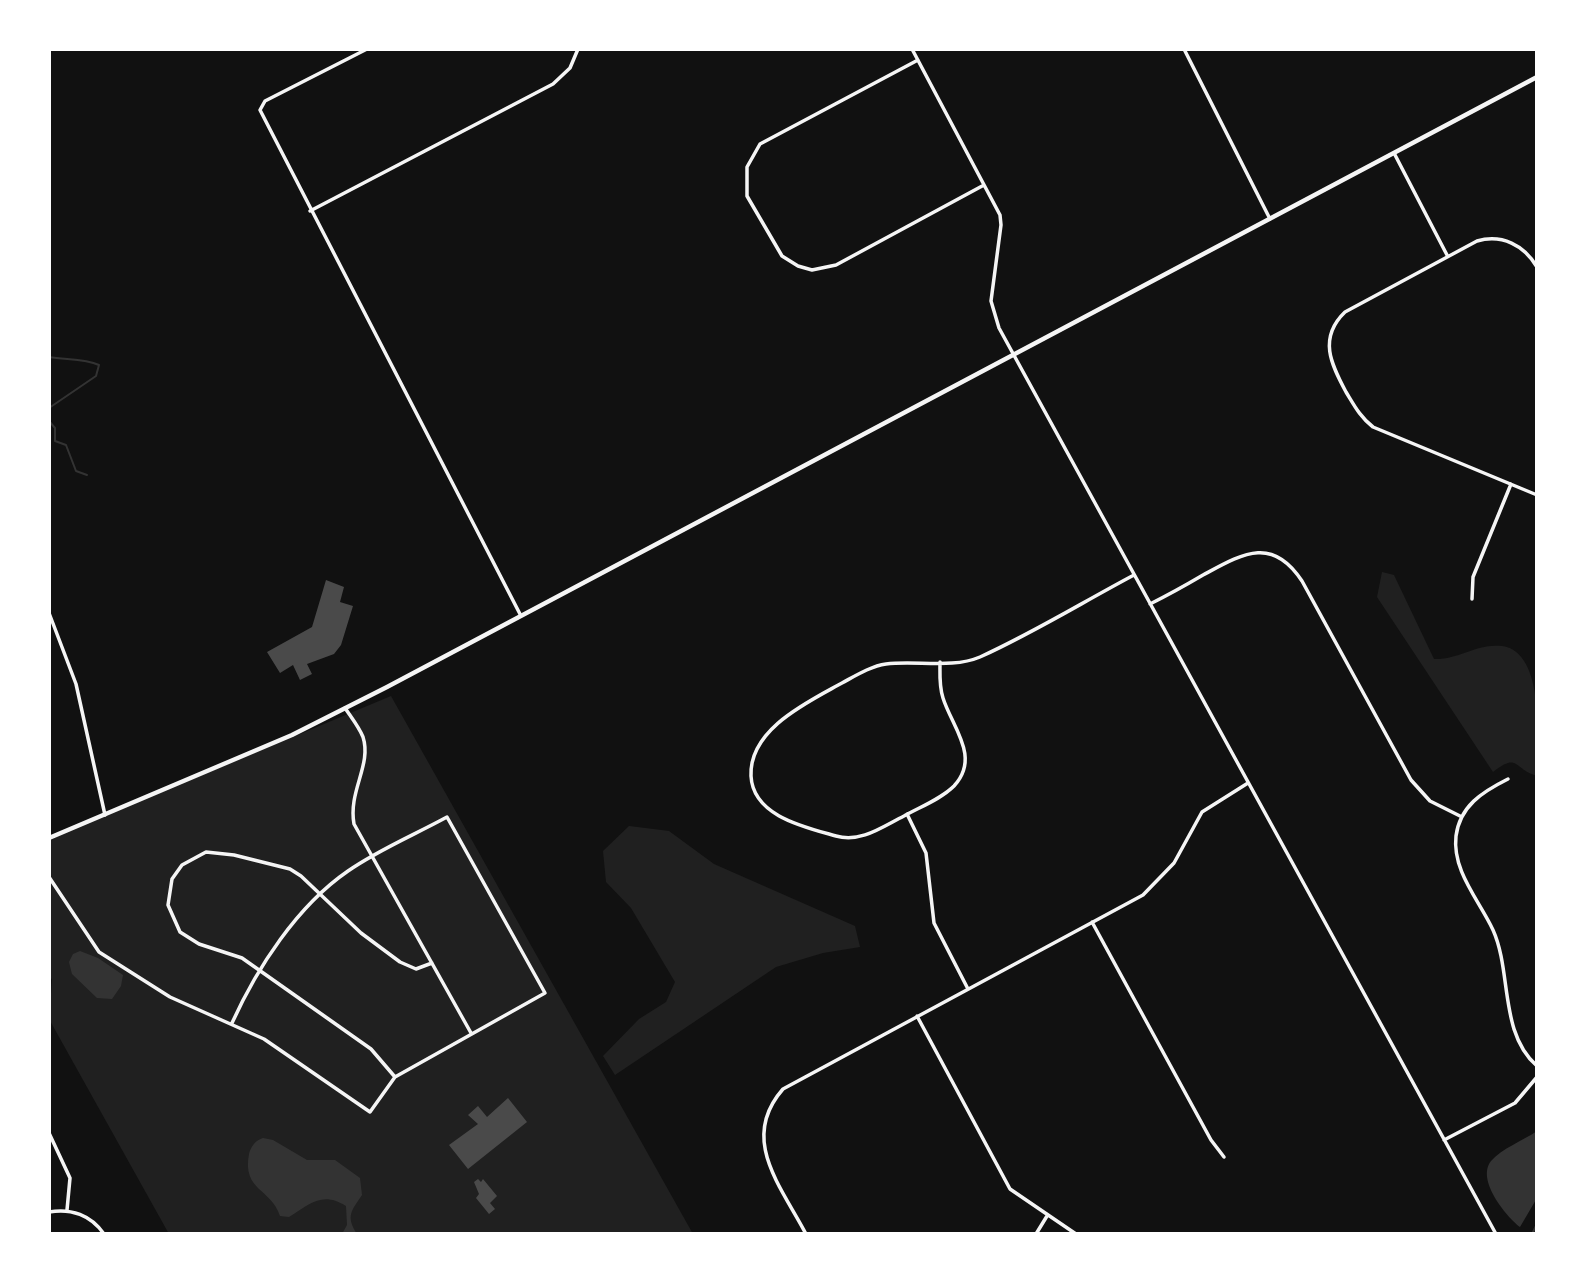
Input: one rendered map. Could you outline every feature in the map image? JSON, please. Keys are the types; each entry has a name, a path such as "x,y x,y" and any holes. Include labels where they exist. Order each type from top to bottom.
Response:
{"main road":[{"path":"49,838 292,735 345,708 1537,77"}],"street":[{"path":"367,49 265,101 260,110 521,616"},
{"path":"310,211 553,84 570,68 578,49"},
{"path":"912,49 1000,215 1002,225 992,291 992,309 1014,355 1496,1234"},
{"path":"1184,49 1270,219"},
{"path":"918,60 766,139 748,161 745,176 747,196 782,256 797,267 820,270 892,237 984,185"},
{"path":"1394,153 1447,255"},
{"path":"1537,267 1519,246 1498,239 1477,241 1345,312 1329,337 1330,363 1361,417 1373,427 1537,495"},
{"path":"1472,599 1473,577 1511,484"},
{"path":"1150,604 1240,555 1258,552 1281,558 1302,581 1411,780 1430,801 1462,817"},
{"path":"940,662 944,701 964,745 964,768 953,787 862,837 833,835 768,810 754,790 752,766 765,740 793,711 878,666 980,657 1134,575"},
{"path":"49,613 73,671 105,815"},
{"path":"345,708 362,735 366,749 352,800 354,824 471,1033"},
{"path":"1507,779 1480,795 1462,817 1455,844 1458,863 1497,941 1518,1040 1537,1066"},
{"path":"806,1234 765,1154 763,1126 771,1103 789,1084 1143,895 1174,863 1202,812 1248,783"},
{"path":"907,814 926,853 934,923 968,989"},
{"path":"49,877 99,952 178,1000 232,1023 282,1051 370,1112 395,1077 545,993 446,817 348,872 321,895 294,924 261,971 232,1023"},
{"path":"395,1077 371,1049 261,971 232,952 200,944 180,932 167,905 170,885 175,872 197,855 220,852 289,869 361,933 400,962 416,969 432,963"},
{"path":"1092,922 1210,1140 1224,1157"},
{"path":"917,1016 999,1172 1017,1195 1076,1234"},
{"path":"1444,1140 1515,1103 1537,1077"},
{"path":"49,1133 70,1178 67,1210"},
{"path":"49,1212 67,1210 90,1219 104,1234"},
{"path":"1036,1234 1047,1216"}],"shaded area":[{"path":"1382,572 1394,575 1434,659 1443,659 1484,647 1502,646 1516,652 1526,664 1536,701 1537,776 1512,763 1507,763 1493,772 1377,597"},
{"path":"391,696 693,1234 169,1234 49,1019 52,980 49,974 49,839"},
{"path":"629,826 669,831 714,864 855,926 860,947 823,953 776,967 615,1075 603,1056 639,1019 666,1002 675,982 631,908 606,882 603,851"},
{"path":"80,951 98,958 123,975 121,986 112,999 97,998 72,974 69,962 73,954"},
{"path":"1537,1131 1537,1198 1520,1227 1507,1215 1495,1197 1487,1178 1487,1169 1491,1161 1501,1153"},
{"path":"263,1138 273,1140 307,1160 335,1160 360,1178 362,1195 351,1218 357,1234 342,1234 347,1225 346,1206 330,1200 316,1201 289,1217 280,1216 276,1207 253,1182 248,1166 252,1146"}],"building":[{"path":"326,580 344,587 340,602 353,606 341,645 334,654 307,664 312,674 300,680 293,665 280,673 267,652 312,627"},
{"path":"508,1098 527,1122 468,1169 449,1145 478,1124 468,1115 478,1106 487,1117"},
{"path":"478,1179 481,1182 483,1179 497,1196 490,1203 495,1209 489,1214 476,1198 479,1194 474,1182"}],"waterway":[{"path":"49,357 99,365 96,376 49,408"},
{"path":"49,421 55,428 55,441 66,445 76,471 87,475"},
{"path":"1532,1234 1537,1224"}]}
